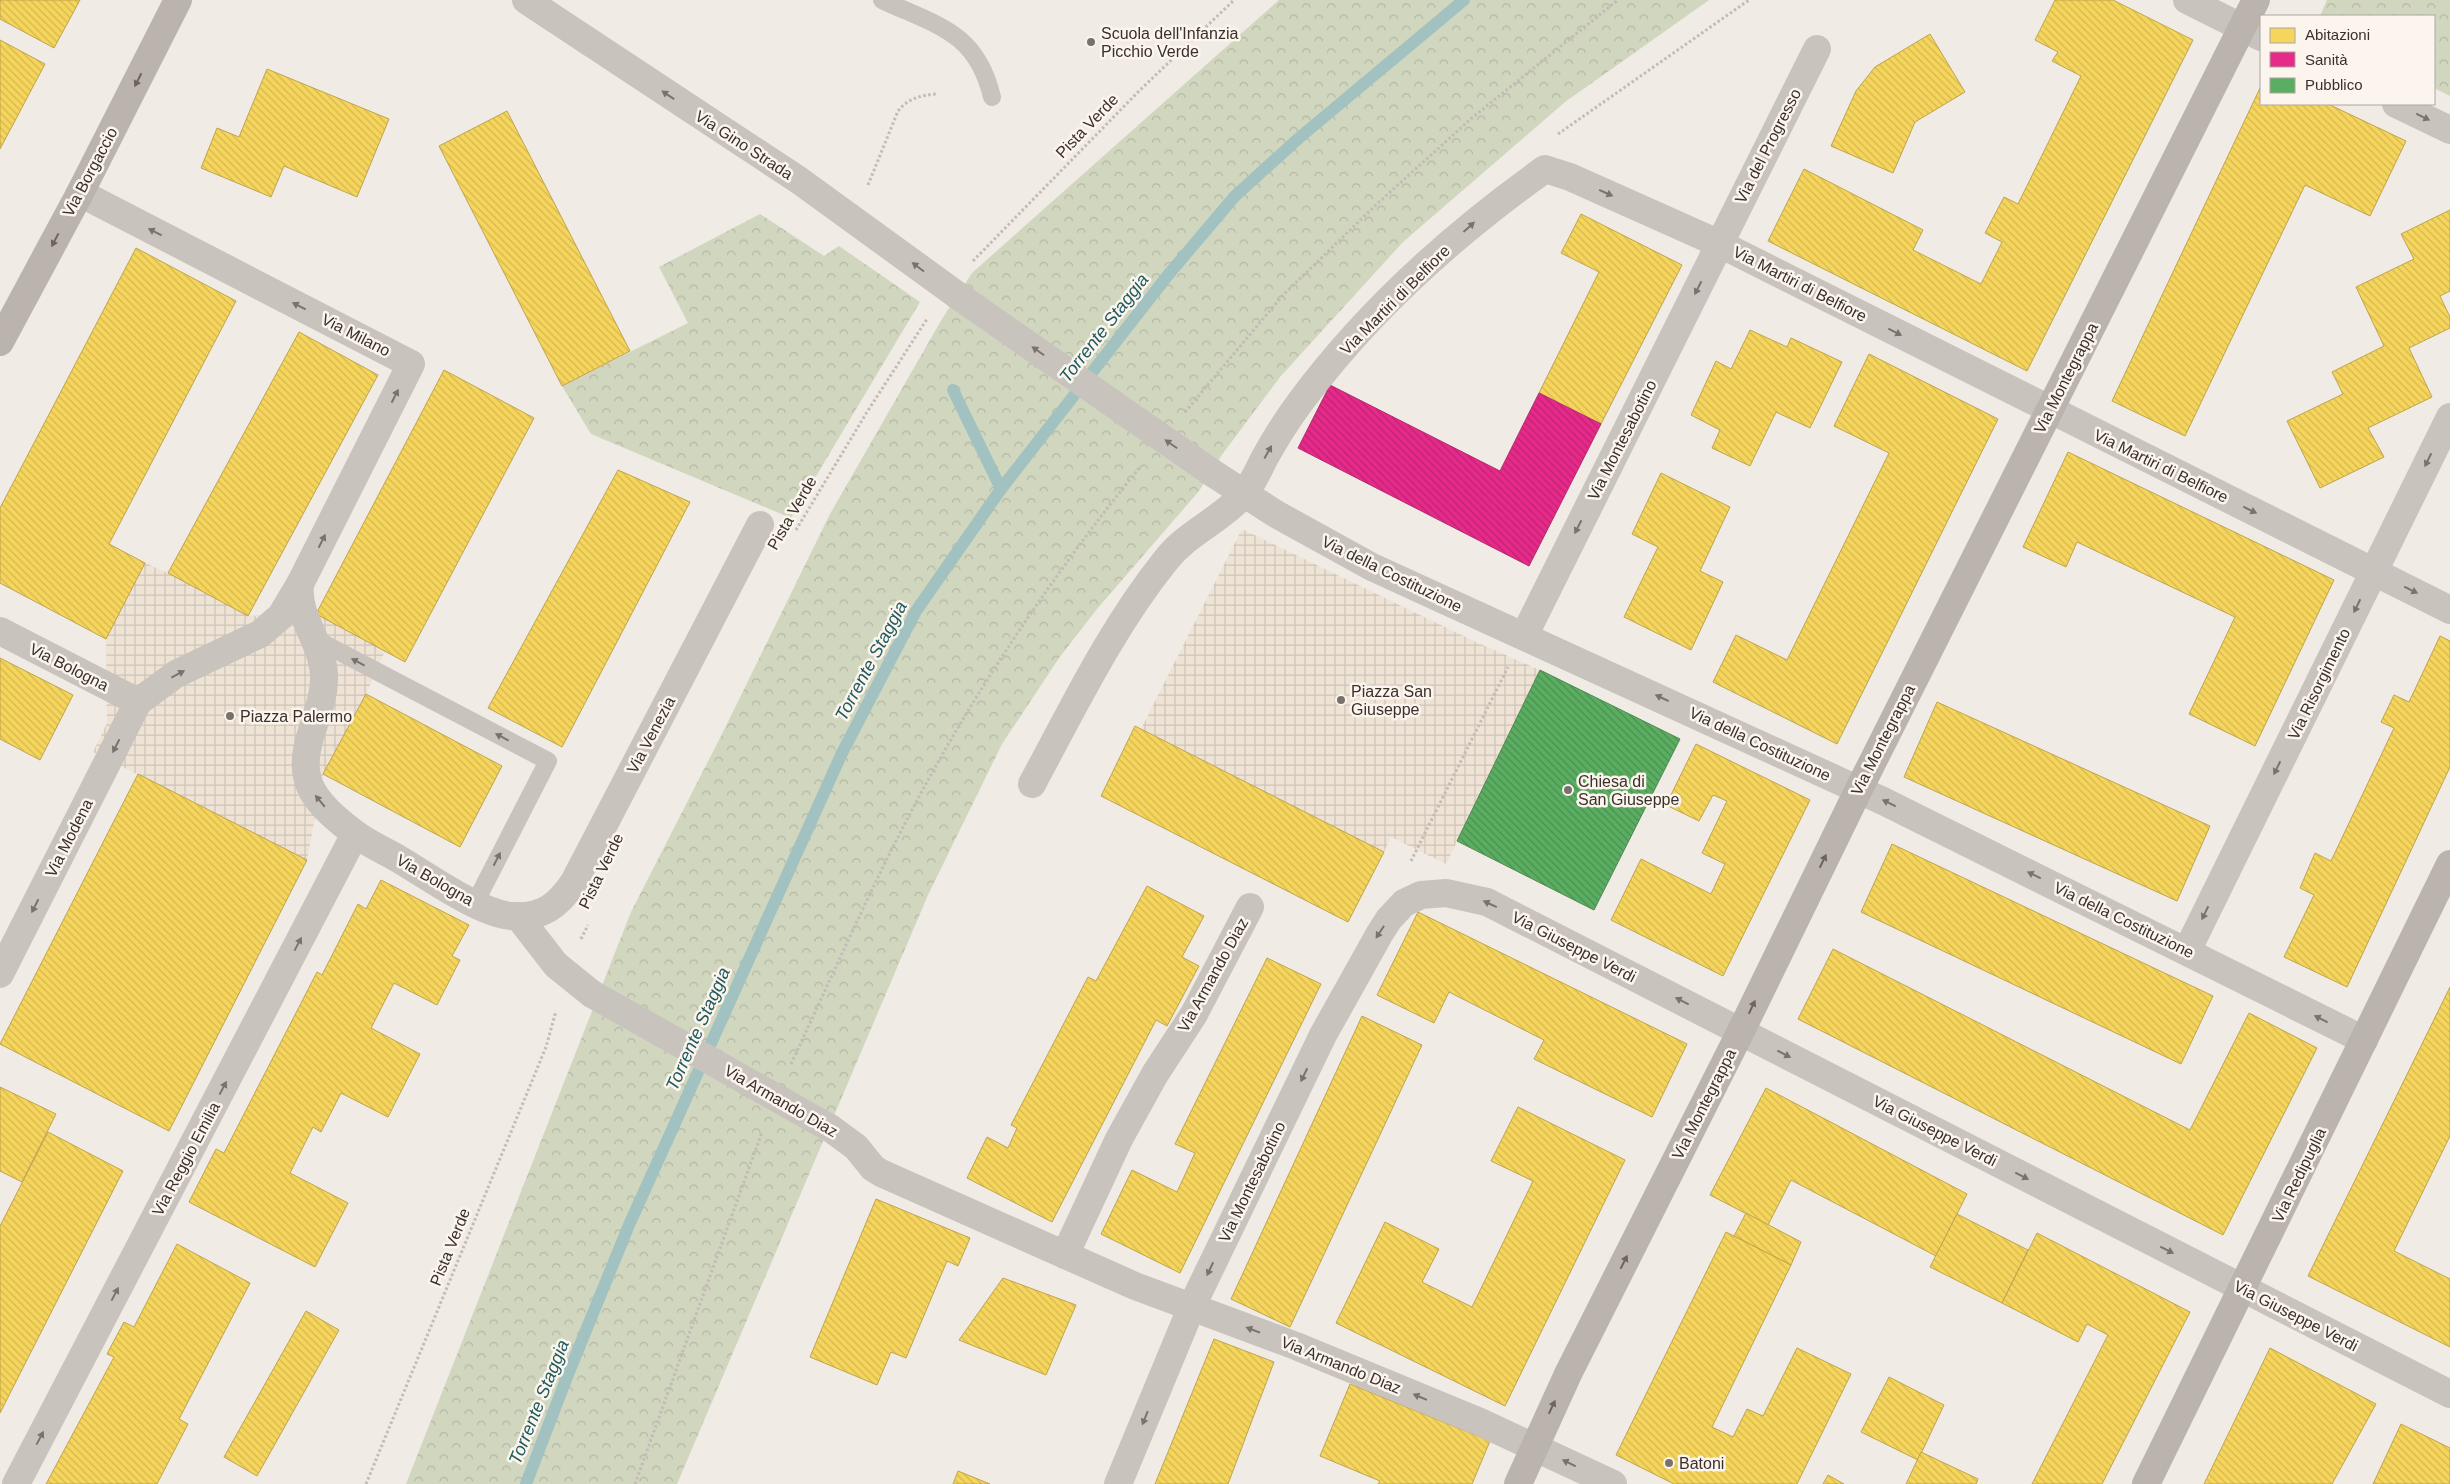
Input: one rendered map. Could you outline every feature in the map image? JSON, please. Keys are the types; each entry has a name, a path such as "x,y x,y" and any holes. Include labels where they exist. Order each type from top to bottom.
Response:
{"main road":[{"name":"Via Borgaccio","path":"0,342 80,193 161,37 178,0"},
{"path":"161,37 187,0"},
{"name":"Via Montegrappa","path":"1518,1484 1568,1374 1741,1032 1858,789 2050,410 2252,32 2256,0"},
{"name":"Via Redipuglia","path":"2146,1484 2450,864"}],"street":[{"name":"Via Gino Strada","path":"526,0 854,219 957,295 1211,472"},
{"path":"2187,0 2252,32"},
{"name":"Via del Progresso","path":"1720,244 1817,49"},
{"path":"2398,105 2450,130"},
{"name":"Via Martiri di Belfiore","path":"1244,494 1274,442 1301,401 1367,325 1420,271 1477,220 1545,169 1570,177 1720,244 2450,610"},
{"name":"Via Milano","path":"80,193 412,364 300,584"},
{"name":"Via Montesabotino","path":"1524,636 1720,244"},
{"name":"Via Risorgimento","path":"2186,951 2450,416"},
{"name":"Via della Costituzione","path":"1211,472 1244,494 1364,562 1460,608 1858,789 2364,1040"},
{"path":"1032,784 1099,663 1166,560 1192,533 1244,494"},
{"name":"Via Venezia","path":"518,916 539,913 552,908 560,902 574,882 760,525"},
{"path":"300,584 301,606 315,639 324,676 324,687 307,749 307,774 315,795 356,834"},
{"path":"138,702 176,674 260,634 281,616 300,584"},
{"name":"Via Bologna","path":"0,631 138,702"},
{"name":"Via Modena","path":"0,974 138,702"},
{"name":"Via Bologna","path":"356,834 474,903 502,914 518,916"},
{"name":"Via Reggio Emilia","path":"11,1479 356,834"},
{"name":"Via Giuseppe Verdi","path":"1414,897 1446,892 1487,902 2450,1394"},
{"name":"Via Montesabotino","path":"1118,1484 1192,1306 1347,991 1389,919 1414,897"},
{"name":"Via Armando Diaz","path":"1065,1255 1119,1139 1155,1074 1194,1014 1250,907"},
{"name":"Via Armando Diaz","path":"518,916 565,974 592,994 830,1128 856,1147 873,1168 880,1173 1155,1294 1192,1306 1373,1378 1534,1446 1612,1484"}],"lane":[{"path":"882,0 960,38 968,45 981,66 992,97"},
{"path":"315,639 548,762 474,903"}],"path":[{"name":"Pista Verde","path":"967,266 1139,91 1234,0"},
{"path":"854,219 898,111 903,105 917,97 937,94"},
{"name":"Pista Verde","path":"792,537 867,412 931,314"},
{"path":"1411,860 1524,636"},
{"name":"Pista Verde","path":"366,1484 546,1047 565,974 592,918"}],"green space":[{"path":"1279,0 1709,0 1565,102 1403,242 1280,377 1221,456 1199,491 1097,609 1059,658 1002,744 928,895 677,1484 406,1484 631,912 721,736 830,514 942,319 972,273"},
{"path":"2327,0 2450,0 2450,96 2435,88 2435,15 2320,15"},
{"path":"760,214 824,256 839,246 920,302 791,518 591,434 562,386 688,323 659,267"}],"shaded area":[{"name":"Piazza San Giuseppe","path":"1242,529 1478,643 1540,670 1446,864 1391,837 1384,852 1141,729"},
{"name":"Piazza Palermo","path":"145,563 168,573 248,616 316,614 385,651 366,694 323,774 307,860 93,752 107,723 106,639"}],"building: Abitazioni":[{"path":"0,0 80,0 54,48 0,19"},
{"path":"2055,0 2113,0 2193,40 2027,371 1768,241 1804,169 1923,230 1913,250 1981,284 2002,242 1985,233 2004,197 2018,204 2081,76 2052,61 2058,52 2035,40"},
{"path":"1930,34 1965,92 1915,122 1893,173 1831,146 1856,91 1875,67"},
{"path":"0,40 45,64 0,149"},
{"path":"267,69 389,119 357,197 284,166 271,197 201,168 217,128 239,137"},
{"path":"2260,88 2260,105 2330,105 2406,141 2370,216 2305,185 2185,436 2112,401"},
{"path":"507,111 630,351 562,386 439,146"},
{"path":"2450,210 2450,291 2440,296 2450,317 2450,328 2409,348 2432,397 2368,428 2384,457 2320,488 2287,421 2343,394 2332,372 2384,346 2356,287 2414,259 2401,234"},
{"path":"1581,214 1682,265 1601,424 1539,393 1599,272 1561,253"},
{"path":"136,248 236,301 109,544 145,563 106,639 0,583 0,508"},
{"path":"1750,330 1787,347 1791,338 1842,362 1810,428 1776,412 1750,466 1712,448 1720,430 1691,415 1716,361 1731,369"},
{"path":"299,332 378,375 248,616 168,573"},
{"path":"1869,354 1998,419 1837,744 1713,682 1736,635 1787,660 1889,453 1834,426"},
{"path":"444,370 534,418 405,662 316,614"},
{"path":"2068,452 2334,580 2255,746 2189,714 2235,617 2077,542 2066,567 2023,547"},
{"path":"618,470 690,502 562,747 488,708"},
{"path":"1661,473 1730,507 1700,571 1723,582 1691,650 1624,617 1658,547 1632,534"},
{"path":"2440,636 2450,641 2450,767 2347,987 2284,957 2314,895 2300,888 2315,853 2331,861 2394,728 2381,722 2394,695 2409,702"},
{"path":"0,658 73,695 40,760 0,739"},
{"path":"366,694 502,766 460,847 323,774"},
{"path":"1937,702 2210,826 2177,901 1904,777"},
{"path":"1135,726 1384,852 1348,922 1101,796"},
{"path":"1696,744 1810,800 1723,976 1611,920 1641,859 1711,894 1725,864 1702,853 1727,801 1713,795 1699,821 1666,805"},
{"path":"138,774 307,860 169,1131 0,1044"},
{"path":"1892,844 2213,996 2181,1064 1861,912"},
{"path":"381,880 469,925 452,956 460,960 437,1005 394,983 371,1028 420,1054 388,1117 341,1093 321,1132 313,1127 290,1173 348,1203 315,1267 189,1202 216,1149 224,1153 317,972 322,975 358,904 366,909"},
{"path":"1147,886 1204,916 1182,957 1199,966 1167,1026 1156,1020 1052,1222 967,1178 987,1137 1008,1148 1017,1128 1011,1125 1088,977 1096,981"},
{"path":"1418,912 1687,1044 1652,1117 1534,1059 1544,1040 1449,992 1434,1023 1377,995"},
{"path":"1833,949 2190,1130 2249,1013 2317,1048 2223,1235 1798,1019"},
{"path":"1267,958 1321,984 1180,1273 1101,1234 1132,1170 1177,1192 1195,1153 1175,1144"},
{"path":"2450,987 2450,1136 2394,1251 2450,1279 2450,1347 2308,1276"},
{"path":"1362,1016 1422,1045 1290,1327 1231,1299"},
{"path":"0,1087 56,1114 22,1182 0,1171"},
{"path":"1766,1088 1967,1194 1936,1256 1791,1180 1768,1225 1710,1195"},
{"path":"1518,1107 1625,1160 1505,1406 1336,1323 1385,1222 1439,1249 1422,1282 1472,1307 1533,1181 1491,1161"},
{"path":"48,1132 123,1171 0,1413 0,1226"},
{"path":"876,1199 970,1238 958,1266 947,1261 906,1358 891,1352 877,1385 810,1357"},
{"path":"1746,1213 1801,1242 1791,1265 1734,1236"},
{"path":"1957,1214 2028,1250 2002,1303 1930,1267"},
{"path":"1726,1232 1791,1265 1712,1427 1733,1437 1747,1409 1763,1416 1797,1348 1851,1374 1797,1484 1674,1484 1616,1455"},
{"path":"2037,1233 2190,1312 2102,1484 2032,1484 2108,1335 2087,1324 2078,1342 2002,1303"},
{"path":"177,1244 250,1283 179,1419 188,1424 157,1484 46,1484 114,1357 107,1354 124,1322 134,1327"},
{"path":"1003,1278 1076,1305 1046,1375 959,1340"},
{"path":"306,1311 339,1330 257,1476 224,1457"},
{"path":"1214,1339 1274,1362 1228,1484 1155,1484"},
{"path":"2270,1348 2376,1404 2332,1484 2204,1484"},
{"path":"1889,1377 1944,1405 1918,1460 1861,1432"},
{"path":"1350,1384 1490,1441 1472,1484 1378,1484 1380,1481 1320,1456"},
{"path":"2401,1424 2450,1448 2450,1484 2373,1484"},
{"path":"1921,1452 1978,1479 1976,1484 1906,1484"},
{"path":"958,1471 990,1484 953,1484"},
{"path":"1828,1475 1844,1484 1823,1484"}],"building: Sanità":[{"path":"1330,385 1500,471 1539,393 1601,424 1529,566 1298,448"}],"building: Pubblico":[{"name":"Chiesa di San Giuseppe","path":"1540,670 1680,739 1594,910 1457,841"}],"waterway":[{"name":"Torrente Staggia","path":"526,1484 629,1225 842,753 916,611 1001,489 1168,275 1235,196 1299,138 1464,0"},
{"path":"953,390 1001,489"}],"place":[{"name":"Scuola dell'Infanzia Picchio Verde","path":"1091,42"},
{"name":"Piazza San Giuseppe","path":"1341,700"},
{"name":"Piazza Palermo","path":"230,716"},
{"name":"Chiesa di San Giuseppe","path":"1568,790"},
{"name":"Batoni","path":"1669,1463"}]}
